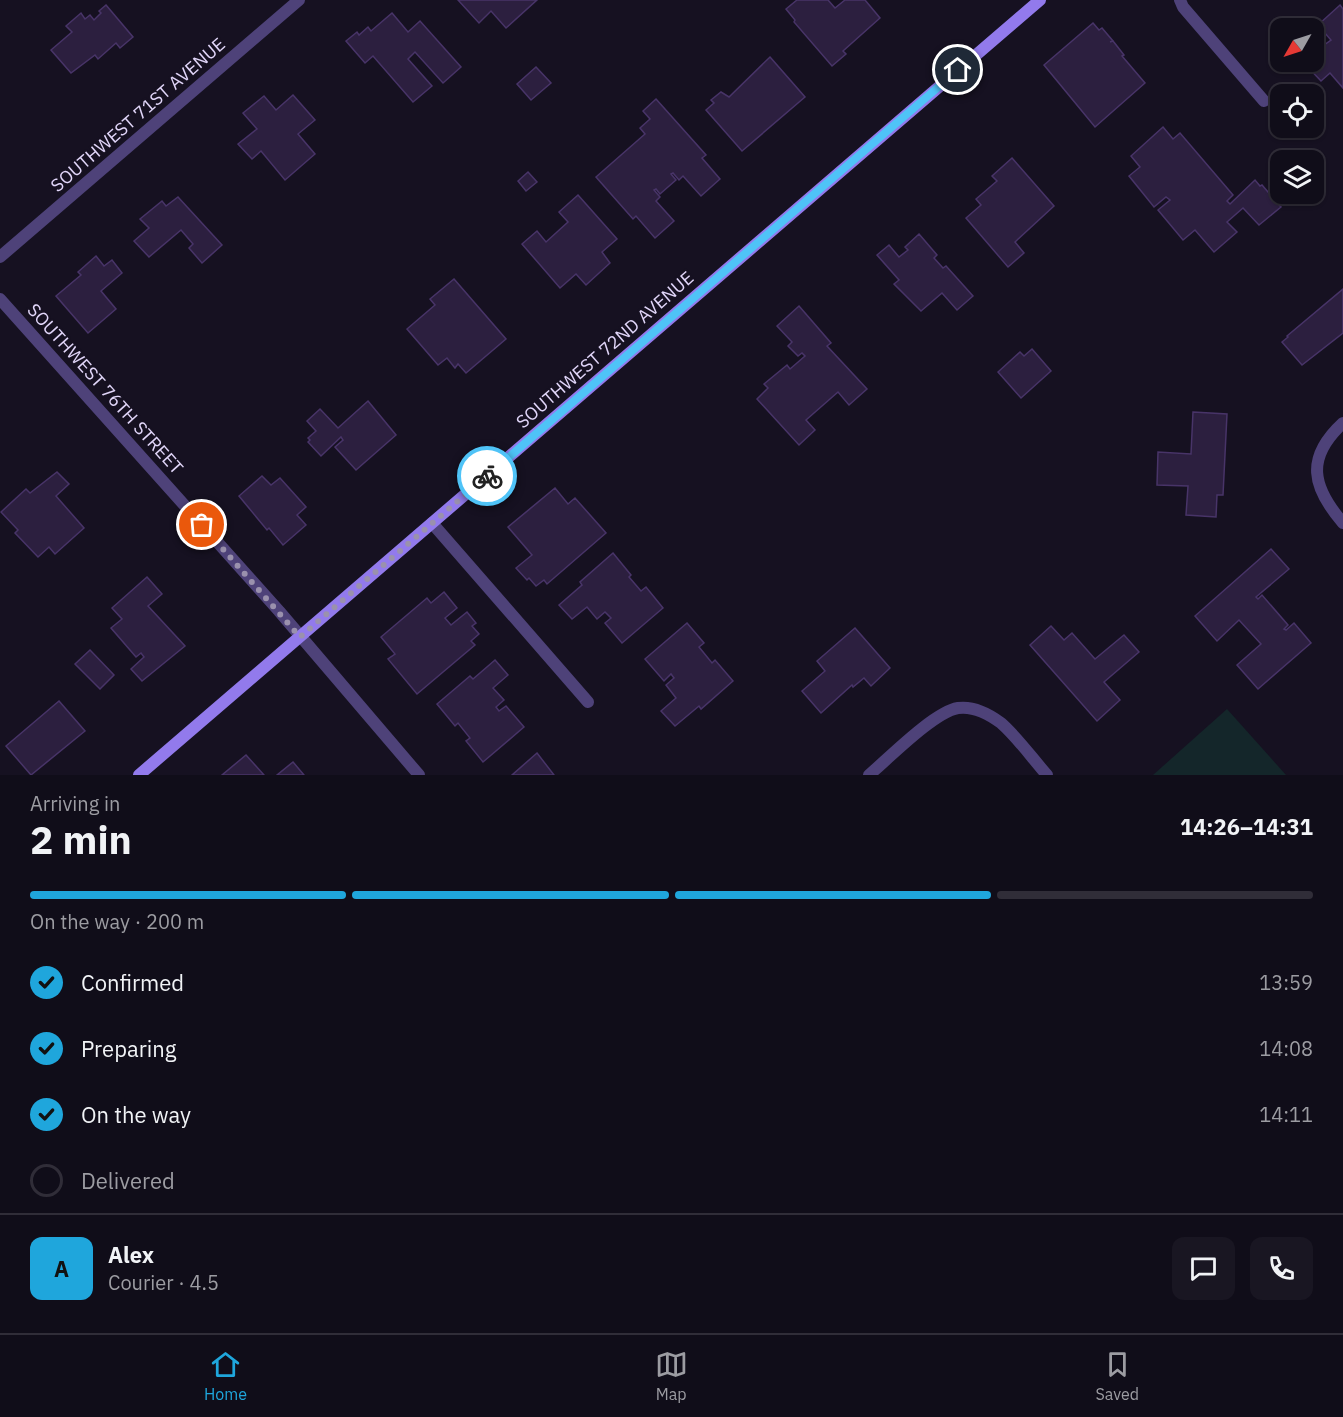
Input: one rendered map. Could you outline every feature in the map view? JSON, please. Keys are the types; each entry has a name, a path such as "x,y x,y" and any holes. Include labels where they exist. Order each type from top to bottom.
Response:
{"street":[{"name":"SOUTHWEST 71ST AVENUE","path":"0,256 299,0"},
{"name":"SOUTHWEST 72ND AVENUE","path":"139,775 1040,0"},
{"path":"1170,0 1181,4 1264,100"},
{"name":"SOUTHWEST 76TH STREET","path":"0,299 300,637 419,775"},
{"path":"1343,423 1321,452 1316,467 1316,476 1324,498 1343,524"},
{"path":"432,524 588,702"},
{"path":"869,775 927,725 957,708 981,711 1000,723 1047,775"}],"shaded area":[{"path":"1227,709 1286,775 1153,775"}],"building":[{"path":"458,0 537,0 506,28 491,11 479,23"},
{"path":"797,0 828,0 835,8 845,0 865,0 880,18 843,51 846,54 832,66 794,22 795,20 786,9"},
{"path":"106,5 133,37 120,48 116,43 98,59 95,55 71,73 51,50 72,32 66,26 81,13 85,19 90,15 94,20"},
{"path":"1340,5 1343,9 1343,88 1330,73 1321,81 1312,72 1324,72 1324,45 1331,40 1324,32 1324,20"},
{"path":"392,13 408,32 420,21 461,67 443,83 415,52 408,59 432,86 413,102 373,56 365,63 346,41 357,32 359,35 368,27 371,31"},
{"path":"1093,23 1099,30 1102,28 1145,83 1095,127 1044,65"},
{"path":"770,57 805,97 742,151 706,110 714,103 711,100 721,92 729,97"},
{"path":"536,67 551,83 531,100 517,84"},
{"path":"293,95 315,120 298,134 315,154 285,180 261,151 252,159 238,144 257,129 243,113 264,96 276,110"},
{"path":"656,99 706,155 702,158 720,179 701,196 683,176 679,180 673,173 671,174 676,180 660,194 656,189 654,190 660,197 656,201 674,221 655,238 636,216 633,219 596,177 645,134 640,128 650,119 643,111"},
{"path":"1163,127 1173,139 1180,133 1233,195 1227,201 1230,204 1255,180 1270,194 1270,204 1278,204 1281,207 1259,225 1243,208 1227,222 1237,232 1214,252 1195,230 1183,240 1158,210 1170,200 1166,197 1154,207 1129,176 1140,167 1131,156"},
{"path":"1012,158 1054,206 1015,242 1024,253 1008,267 966,218 981,205 976,199 997,181 992,176"},
{"path":"528,172 537,182 526,191 518,181"},
{"path":"578,195 617,239 602,252 610,263 586,285 576,274 560,288 522,244 537,231 546,242 568,222 559,212"},
{"path":"178,197 222,245 202,263 189,248 193,244 181,230 149,257 134,241 149,228 140,219 162,201 166,206"},
{"path":"919,234 937,255 934,258 943,268 946,266 973,296 957,310 942,293 921,311 894,284 899,280 877,255 889,245 899,257 908,250 905,247"},
{"path":"96,256 104,266 112,260 122,273 101,291 116,309 88,333 56,296 81,275 78,272"},
{"path":"454,279 506,339 466,373 458,364 455,368 447,358 438,365 407,329 435,305 430,299"},
{"path":"1343,289 1343,333 1302,365 1282,342"},
{"path":"799,306 831,343 827,346 867,389 849,405 838,392 806,420 815,430 799,445 757,399 768,388 764,384 787,365 790,369 805,356 802,353 798,356 788,346 792,342 777,326"},
{"path":"1032,349 1051,371 1021,398 998,372 1020,352 1024,356"},
{"path":"368,401 396,435 356,470 335,447 343,440 341,437 321,456 308,442 310,440 308,438 316,431 307,421 320,409 338,428"},
{"path":"1193,412 1227,414 1223,495 1217,495 1216,517 1186,515 1188,486 1157,485 1158,452 1191,454"},
{"path":"57,472 69,484 56,496 84,528 55,554 49,547 38,557 15,533 18,530 1,512 26,489 30,493"},
{"path":"262,476 271,485 280,478 306,507 297,515 306,525 283,545 269,528 267,530 239,496"},
{"path":"555,488 568,504 575,498 606,533 547,584 544,580 536,586 516,568 532,555 508,527"},
{"path":"1271,549 1289,569 1256,597 1258,599 1262,595 1288,625 1284,629 1286,630 1294,623 1311,643 1258,689 1237,665 1261,644 1239,620 1217,641 1195,616"},
{"path":"613,553 641,591 646,587 663,608 622,643 605,623 611,618 605,612 597,619 587,607 572,619 559,605 582,585 580,582"},
{"path":"147,577 162,594 148,606 185,646 142,681 131,669 144,657 141,653 136,657 111,628 122,619 112,608"},
{"path":"444,592 457,608 445,618 451,625 467,612 476,623 472,626 479,634 471,641 475,645 417,694 388,659 395,654 381,637 427,598 431,603"},
{"path":"687,623 704,643 699,647 712,663 715,660 733,681 701,709 699,706 675,726 661,711 676,698 666,685 674,678 671,674 664,681 645,659"},
{"path":"1051,626 1064,640 1072,633 1095,659 1124,635 1139,652 1104,682 1120,700 1097,721 1030,645"},
{"path":"855,628 890,668 871,686 864,678 853,687 852,685 821,713 802,691 825,671 817,661"},
{"path":"90,650 114,675 100,689 75,664"},
{"path":"495,660 508,675 493,688 504,700 496,707 499,711 506,706 524,727 483,762 466,741 470,738 458,723 455,726 437,704 470,676 473,679"},
{"path":"59,701 85,731 31,775 6,746"},
{"path":"537,753 554,775 512,775"},
{"path":"246,755 264,775 222,775"},
{"path":"293,762 304,775 277,775"}],"way so far":[{"path":"202,525 300,637 487,476"}],"route":[{"path":"487,476 958,70"}]}
